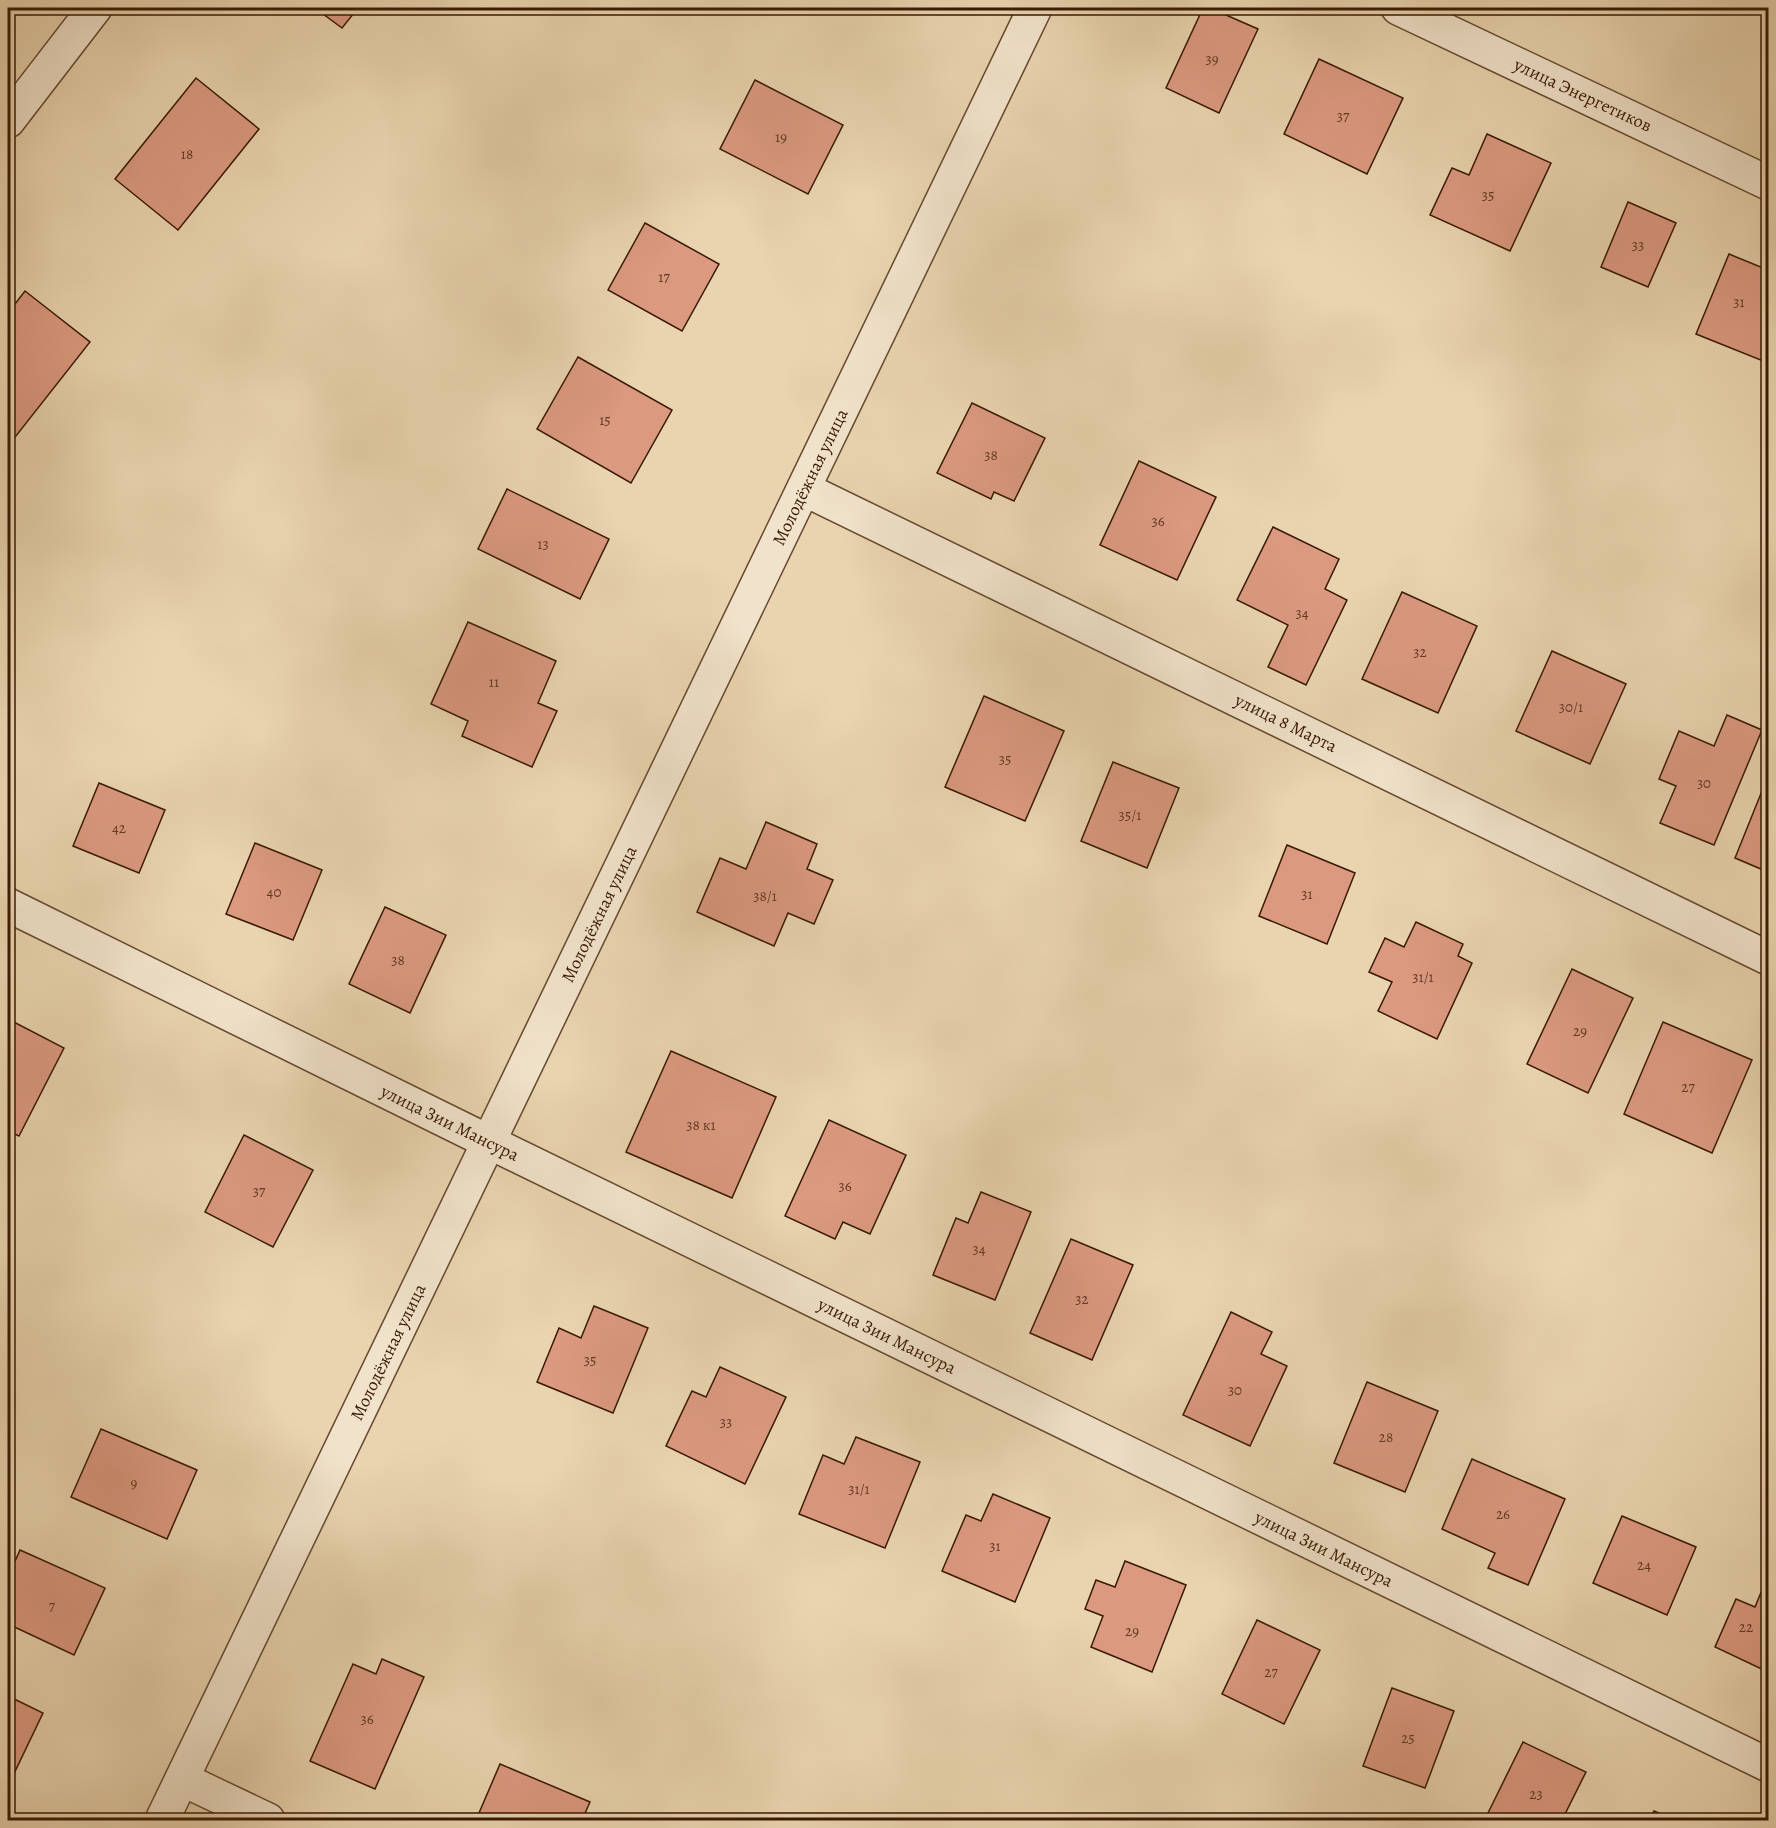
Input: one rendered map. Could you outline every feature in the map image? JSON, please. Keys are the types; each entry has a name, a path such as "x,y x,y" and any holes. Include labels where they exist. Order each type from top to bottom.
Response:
{"street":[{"path":"8,121 95,8"},
{"name":"Молодёжная улица","path":"162,1821 1035,8"},
{"name":"улица Энергетиков","path":"1398,8 1768,183"},
{"name":"улица 8 Марта","path":"804,489 1768,958"},
{"name":"улица Зии Мансура","path":"8,905 489,1143 1768,1765"},
{"path":"182,1779 268,1821"}],"building":[{"path":"315,8 358,8 342,28"},
{"path":"1203,8 1210,8 1258,29 1219,113 1166,88"},
{"path":"1319,59 1403,98 1367,174 1284,134"},
{"path":"196,78 259,129 178,230 115,179"},
{"path":"755,80 843,125 808,194 720,149"},
{"path":"1487,134 1551,163 1510,251 1430,215 1452,168 1469,175"},
{"path":"1628,202 1676,223 1648,287 1601,267"},
{"path":"645,223 719,264 682,331 608,290"},
{"path":"1729,254 1768,270 1768,363 1696,334"},
{"path":"25,291 90,342 12,441 8,438 8,313"},
{"path":"578,357 672,410 631,483 537,429"},
{"path":"972,403 1045,438 1014,501 994,492 991,499 937,473"},
{"path":"1139,461 1216,497 1177,580 1100,545"},
{"path":"507,489 609,539 580,599 478,549"},
{"path":"1273,527 1339,559 1325,589 1347,600 1306,685 1268,667 1288,625 1237,600"},
{"path":"1402,592 1477,626 1438,713 1362,679"},
{"path":"468,622 556,661 538,703 557,711 532,767 462,736 468,721 431,704"},
{"path":"1552,651 1626,684 1590,764 1516,731"},
{"path":"984,696 1064,731 1025,821 945,787"},
{"path":"1727,715 1762,730 1714,845 1660,823 1676,786 1659,779 1679,731 1714,746"},
{"path":"1113,762 1179,788 1147,868 1081,841"},
{"path":"1768,776 1768,872 1735,858"},
{"path":"99,783 165,810 139,873 73,846"},
{"path":"766,822 817,844 807,869 833,880 814,924 788,913 774,946 697,912 720,858 746,869"},
{"path":"255,843 322,870 293,940 226,914"},
{"path":"1287,845 1355,873 1327,944 1259,916"},
{"path":"385,907 446,935 410,1013 349,984"},
{"path":"1416,922 1463,944 1458,956 1472,963 1437,1039 1378,1011 1392,982 1369,972 1385,938 1404,947"},
{"path":"1572,969 1633,998 1588,1093 1527,1064"},
{"path":"8,1019 64,1048 19,1136 8,1131"},
{"path":"1663,1022 1752,1060 1712,1153 1624,1114"},
{"path":"671,1051 776,1097 732,1198 626,1152"},
{"path":"829,1120 906,1155 870,1234 843,1222 835,1239 785,1216"},
{"path":"244,1135 313,1170 273,1247 205,1212"},
{"path":"981,1192 1031,1212 995,1300 933,1275 956,1218 968,1223"},
{"path":"1071,1239 1133,1265 1092,1360 1030,1333"},
{"path":"594,1306 648,1328 613,1413 537,1382 559,1328 581,1338"},
{"path":"1231,1312 1272,1332 1261,1354 1287,1366 1250,1446 1183,1415"},
{"path":"720,1367 786,1397 745,1484 666,1446 692,1391 706,1397"},
{"path":"1367,1382 1438,1411 1405,1492 1334,1463"},
{"path":"101,1429 197,1470 167,1539 71,1497"},
{"path":"856,1437 920,1462 885,1548 799,1514 823,1455 844,1464"},
{"path":"1472,1459 1565,1499 1528,1585 1488,1568 1495,1553 1442,1529"},
{"path":"993,1494 1050,1518 1015,1602 942,1571 966,1515 981,1521"},
{"path":"1622,1516 1696,1547 1667,1615 1593,1583"},
{"path":"20,1550 105,1588 74,1655 8,1624 8,1577"},
{"path":"1125,1561 1186,1585 1152,1672 1091,1647 1103,1616 1085,1609 1096,1580 1115,1587"},
{"path":"1762,1590 1768,1593 1768,1672 1715,1647 1736,1599 1755,1607"},
{"path":"1257,1620 1320,1650 1284,1724 1222,1694"},
{"path":"382,1659 424,1677 375,1789 310,1761 353,1664 376,1674"},
{"path":"1392,1688 1454,1711 1425,1788 1363,1766"},
{"path":"8,1696 43,1713 9,1784 8,1783"},
{"path":"1523,1742 1586,1772 1562,1820 1494,1820 1486,1817"},
{"path":"500,1764 590,1802 582,1820 476,1820"},
{"path":"1654,1811 1675,1820 1650,1820"}]}
